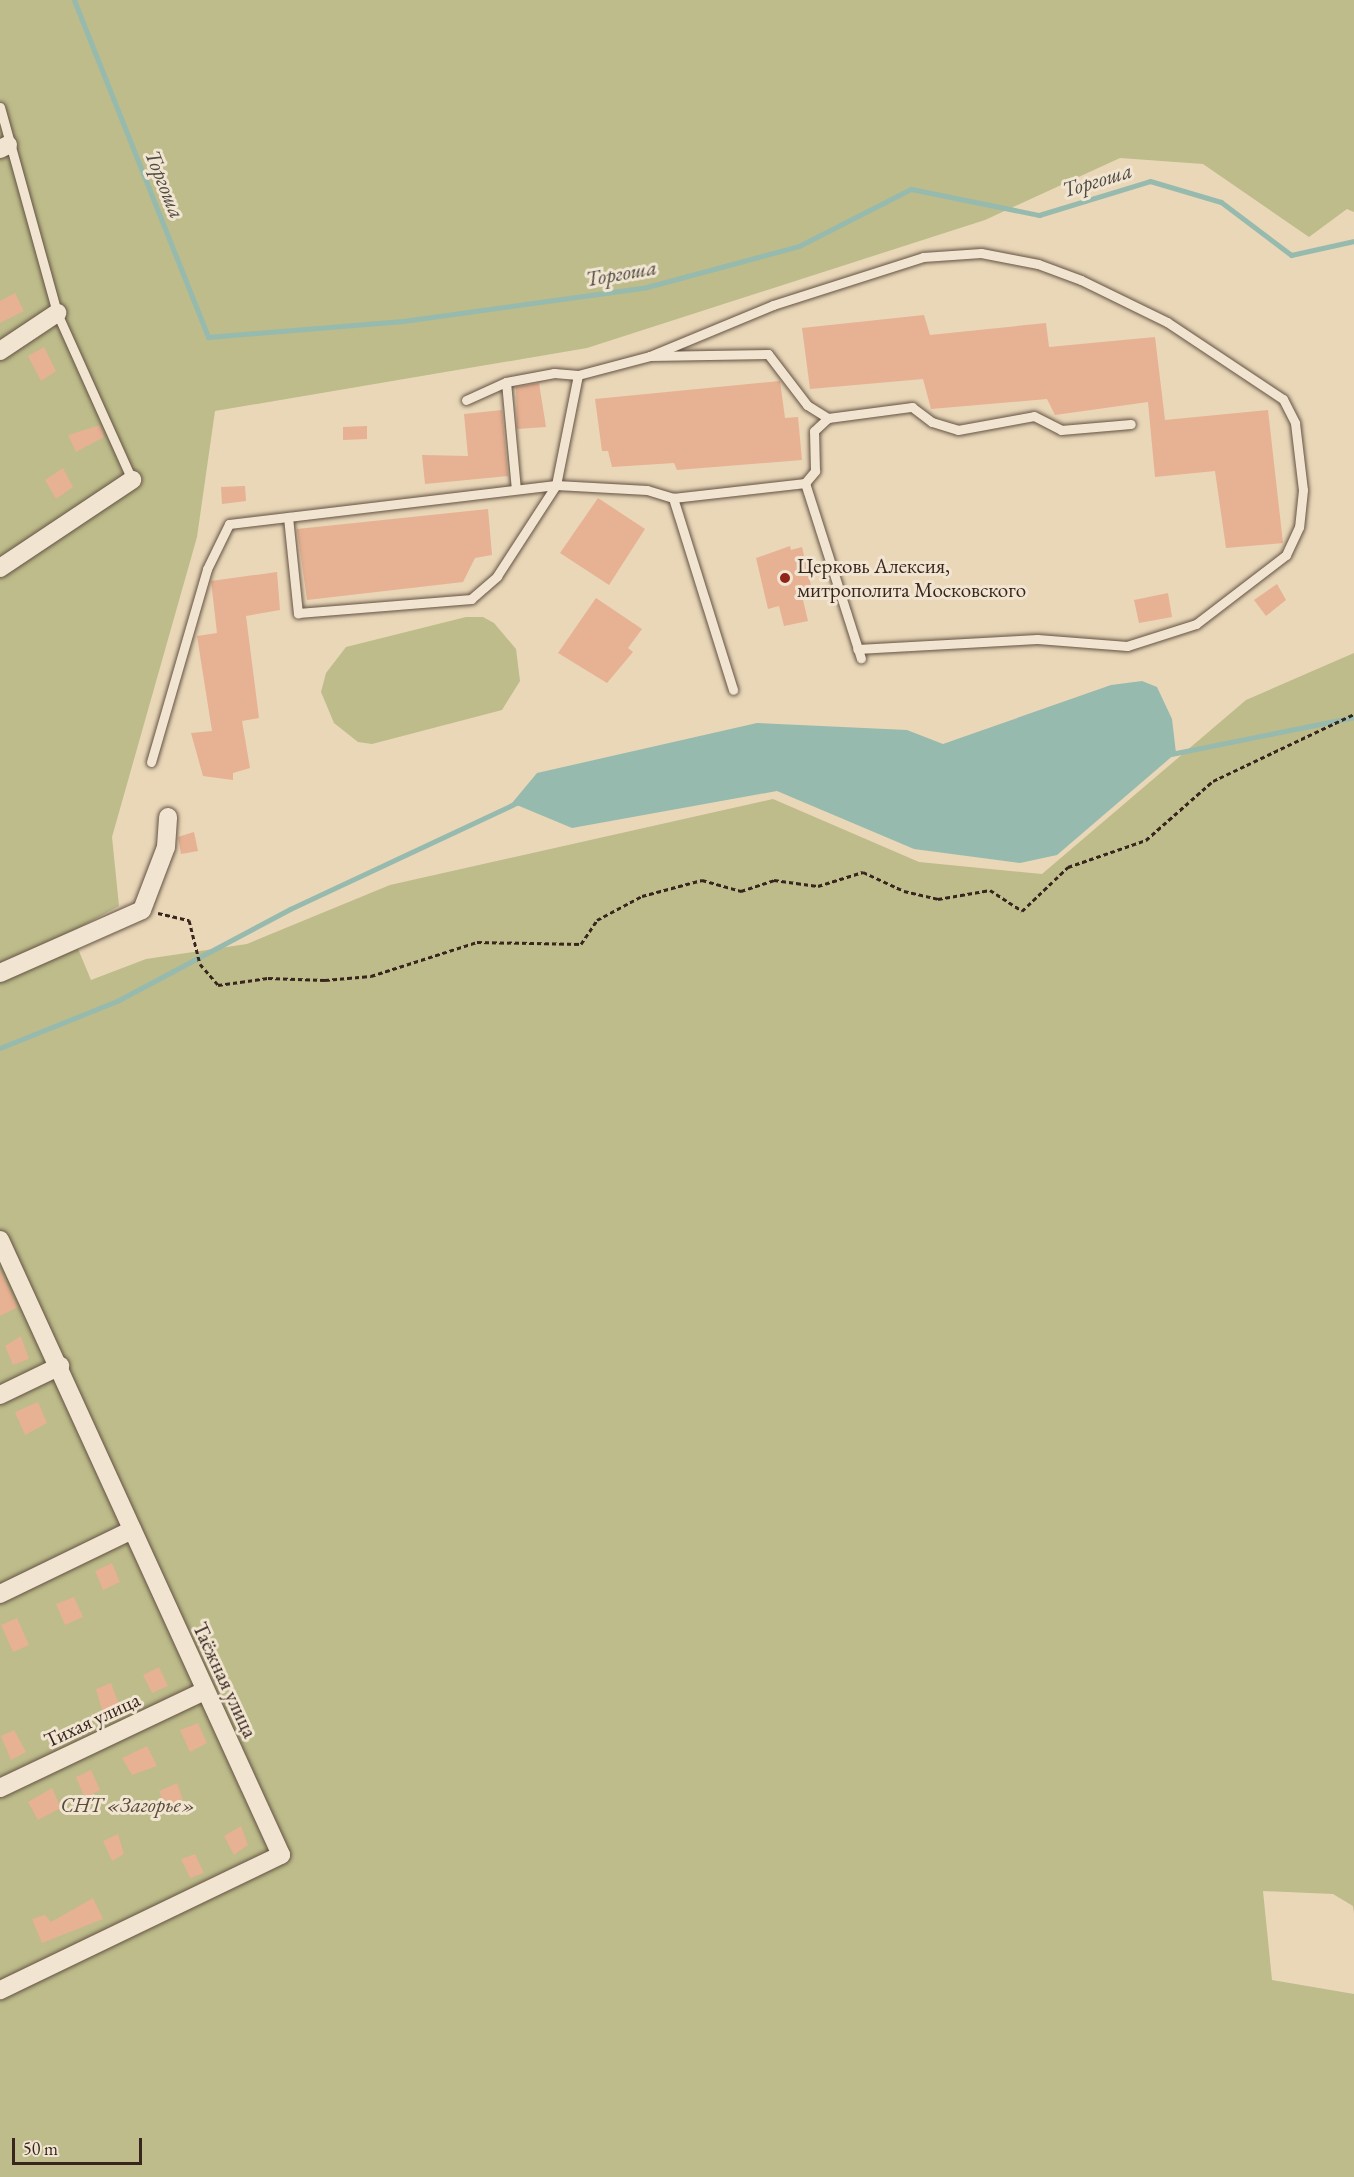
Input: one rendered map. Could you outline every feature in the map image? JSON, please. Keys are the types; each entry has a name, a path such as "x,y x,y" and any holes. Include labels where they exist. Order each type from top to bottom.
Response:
{"street":[{"path":"0,351 57,313"},
{"path":"0,568 132,480"},
{"path":"0,973 142,910 166,846 168,817"},
{"name":"Таёжная улица","path":"0,1240 60,1366 204,1692 281,1855 0,1990"},
{"path":"0,1395 60,1366"},
{"path":"0,1594 132,1530"},
{"name":"Тихая улица","path":"0,1788 204,1692"}],"lane":[{"path":"0,107 4,147 57,313 132,480"},
{"path":"465,400 506,382 554,373 578,375 650,356 701,332 923,257 981,254 1038,264 1122,298 1215,351 1283,399 1295,423 1303,490 1299,527 1286,555 1196,624 1127,646 1037,639 859,653 805,483"},
{"path":"650,356 768,354 807,405 828,418"},
{"path":"288,517 298,613 471,600 497,576 539,518 556,484 578,375"},
{"path":"506,382 516,489"},
{"path":"151,762 220,535 229,525 556,484 647,490 673,498 805,483 815,471 814,431 828,418 912,407 932,422 958,430 1034,416 1061,430 1131,424"},
{"path":"673,498 733,690"}],"path":[{"path":"142,910 189,920 200,964 218,985 267,978 325,980 371,976 477,942 581,944 597,920 642,896 702,880 741,891 774,880 818,886 863,872 904,891 938,898 990,890 1022,911 1068,867 1146,840 1213,781 1354,714"}],"green space":[{"name":"СНТ «Загорье»","path":"0,0 1354,0 1354,212 1347,209 1309,237 1203,164 1120,158 985,220 587,348 215,411 197,537 112,837 119,906 71,932 91,980 146,959 247,944 390,885 773,799 919,862 1042,874 1246,700 1354,653 1354,1913 1353,1906 1333,1894 1263,1891 1272,1980 1354,1994 1354,2177 0,2177"},
{"path":"466,617 483,617 494,623 516,649 520,681 502,710 372,744 358,742 334,723 321,692 326,673 346,647"}],"water":[{"path":"1142,681 1157,687 1172,719 1176,753 1057,855 1020,863 914,849 777,791 572,828 512,803 537,773 757,723 907,730 943,744 1111,685"}],"building":[{"path":"15,293 24,311 0,323 0,301"},
{"path":"924,315 930,335 1046,323 1049,347 1155,337 1165,420 1268,410 1283,543 1226,548 1215,471 1155,477 1148,402 1055,415 1047,399 931,409 923,379 810,389 802,328"},
{"path":"44,347 56,371 41,381 28,356"},
{"path":"780,381 785,418 798,417 802,460 677,470 674,463 612,467 608,451 602,451 595,399"},
{"path":"539,383 546,427 517,429 516,387"},
{"path":"502,410 508,476 425,484 422,455 468,456 464,414"},
{"path":"100,425 104,437 76,452 68,435"},
{"path":"367,426 367,439 343,440 343,427"},
{"path":"63,468 73,487 56,499 45,480"},
{"path":"245,486 246,501 222,504 221,487"},
{"path":"598,498 645,529 609,585 560,553"},
{"path":"488,509 492,555 475,558 463,582 307,600 297,529"},
{"name":"Церковь Алексия, митрополита Московского","path":"790,546 791,550 802,547 814,598 803,600 808,621 784,626 779,606 768,609 756,558"},
{"path":"277,572 280,610 246,616 259,718 242,721 250,768 233,773 233,780 203,776 191,733 212,731 197,636 217,633 211,581"},
{"path":"1277,584 1286,600 1266,616 1254,600"},
{"path":"1168,593 1172,617 1139,623 1134,600"},
{"path":"596,598 642,629 628,648 633,652 607,683 558,653"},
{"path":"194,832 198,851 181,854 178,837"},
{"path":"0,1270 18,1307 0,1316"},
{"path":"21,1336 29,1359 13,1365 5,1346"},
{"path":"38,1402 47,1423 25,1435 15,1412"},
{"path":"112,1563 120,1582 103,1590 95,1571"},
{"path":"74,1597 83,1617 65,1625 56,1604"},
{"path":"17,1618 29,1645 13,1652 1,1625"},
{"path":"159,1667 168,1686 152,1693 143,1675"},
{"path":"111,1683 121,1710 104,1717 96,1689"},
{"path":"198,1723 207,1743 190,1752 180,1730"},
{"path":"14,1730 26,1752 11,1760 1,1736"},
{"path":"147,1746 157,1766 132,1775 122,1758"},
{"path":"91,1770 100,1790 85,1798 76,1777"},
{"path":"177,1783 183,1800 166,1809 159,1791"},
{"path":"52,1788 61,1808 38,1820 28,1802"},
{"path":"241,1826 248,1845 234,1855 224,1836"},
{"path":"118,1834 124,1854 112,1861 103,1841"},
{"path":"195,1854 204,1873 190,1878 181,1859"},
{"path":"93,1898 103,1919 42,1943 32,1919 45,1915 51,1922"}],"waterway":[{"name":"Торгоша","path":"74,0 208,337 403,321 647,287 799,246 911,189 1039,215 1150,181 1221,202 1291,255 1354,241"},
{"path":"1171,754 1354,717"},
{"path":"0,1048 117,1001 290,909 518,802"}],"place":[{"name":"Церковь Алексия, митрополита Московского","path":"785,578"}]}
